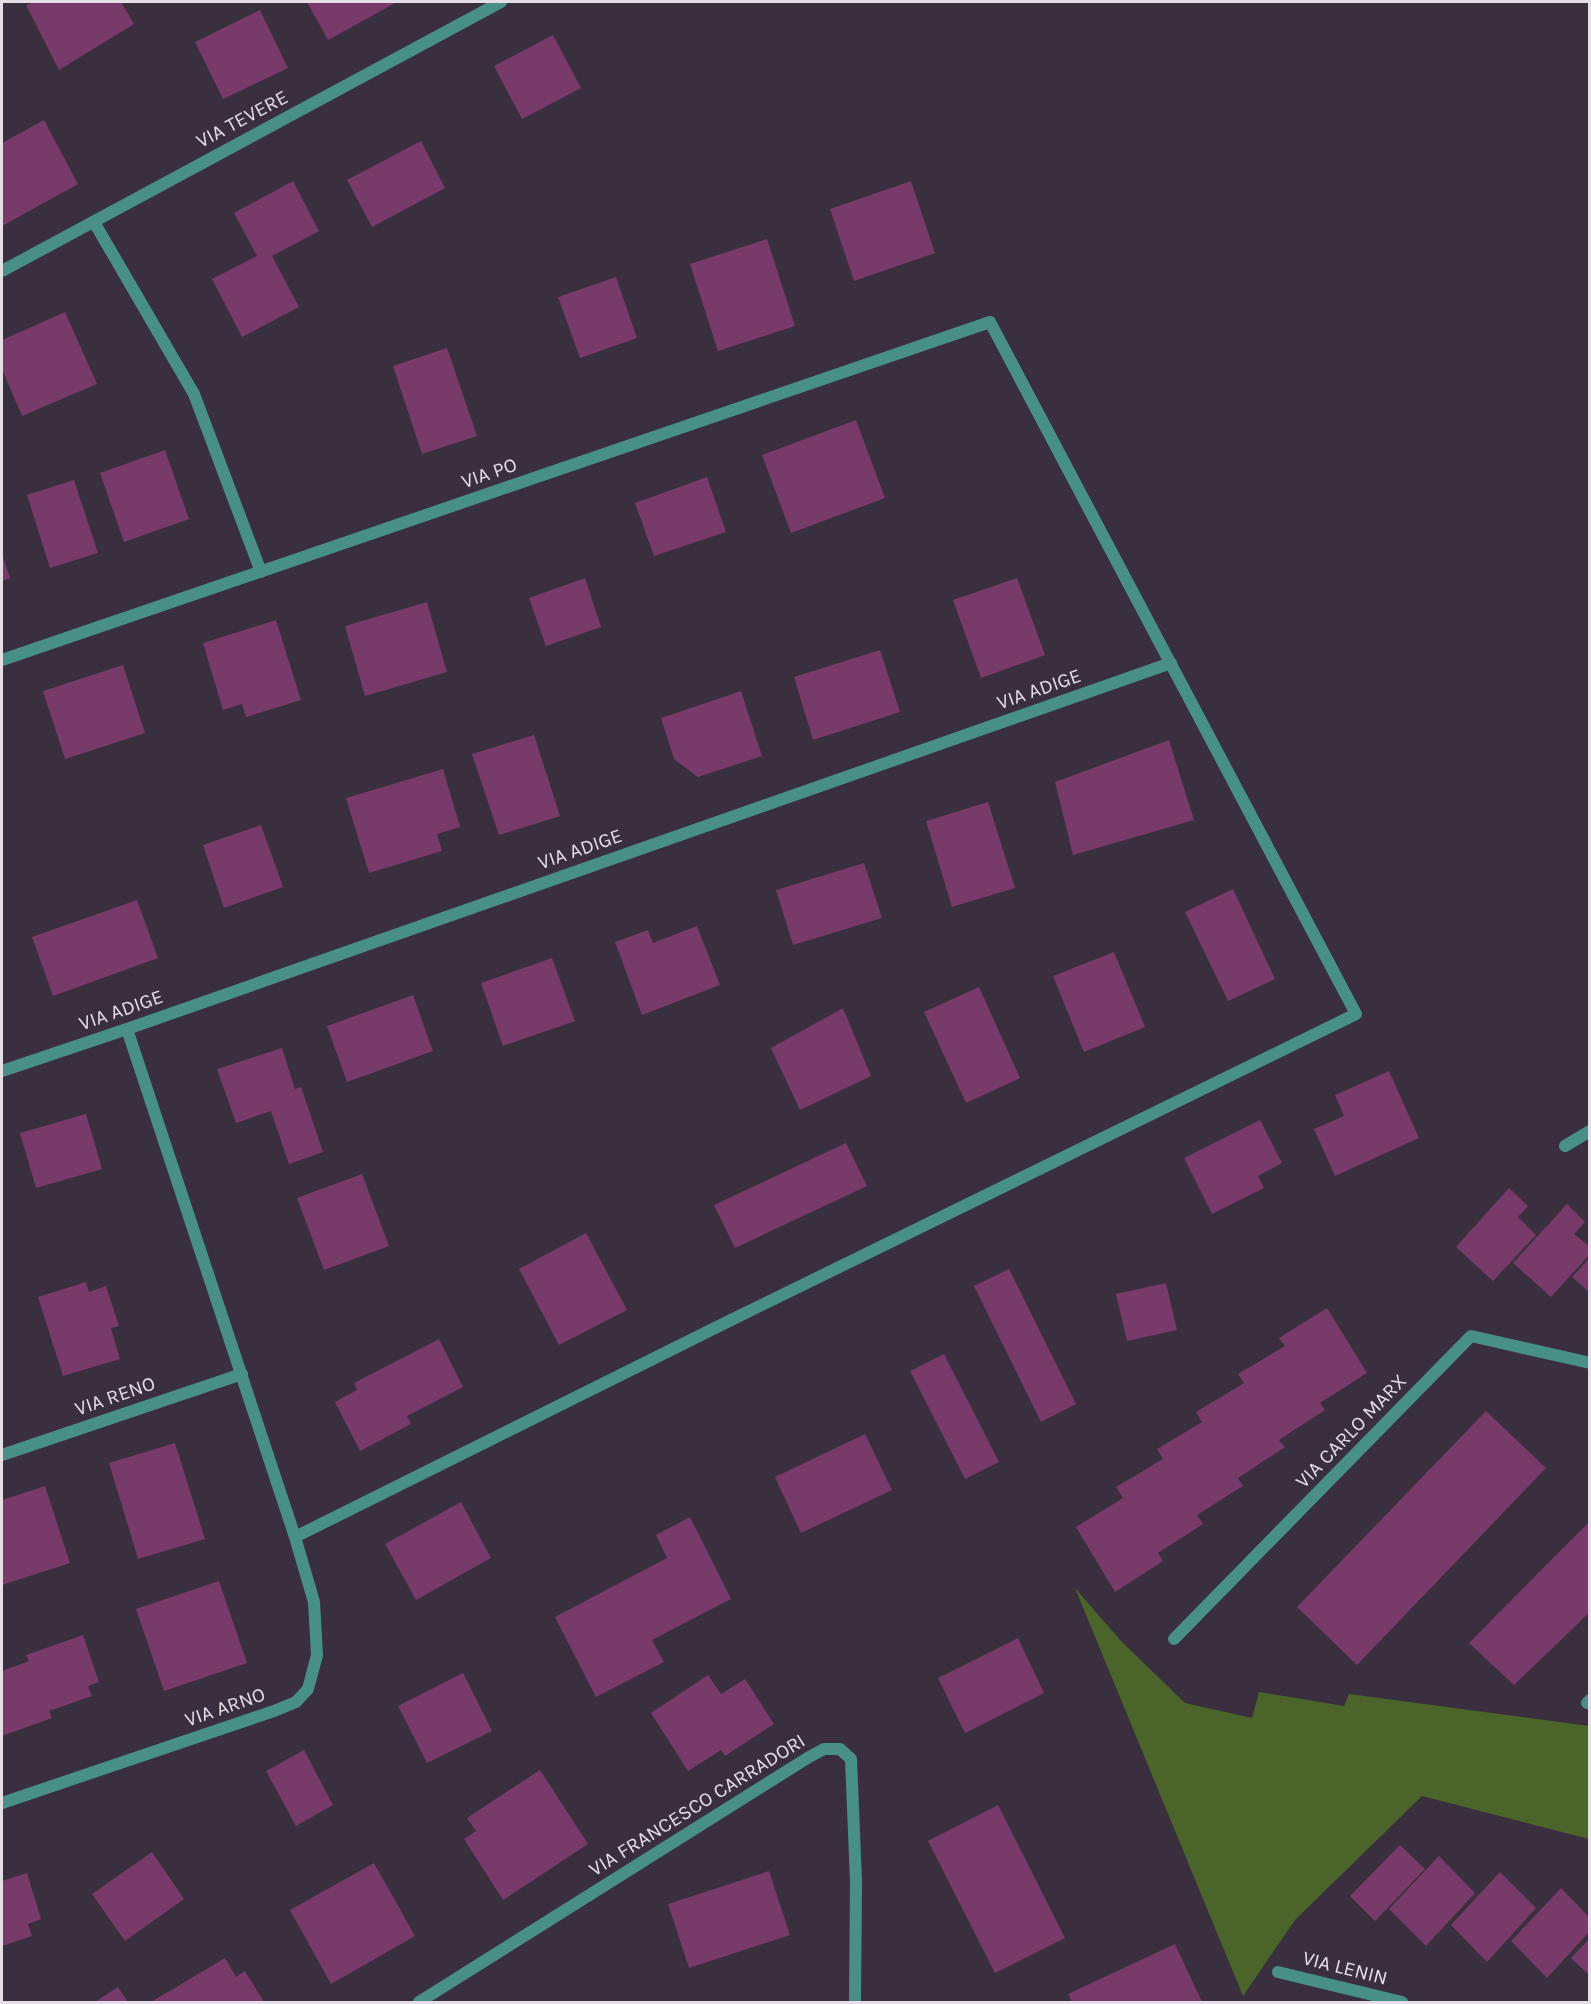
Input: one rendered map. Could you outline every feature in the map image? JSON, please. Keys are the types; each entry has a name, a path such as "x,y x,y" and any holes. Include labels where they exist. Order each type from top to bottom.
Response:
{"street":[{"name":"VIA TEVERE","path":"2,272 501,2"},
{"path":"94,222 194,394 261,572"},
{"name":"VIA PO","path":"2,660 990,322 1171,663"},
{"path":"295,1537 1356,1014 1171,663"},
{"name":"VIA ADIGE","path":"2,1071 1171,663"},
{"name":"VIA ARNO","path":"2,1803 296,1702 308,1689 317,1655 314,1602 295,1537 127,1029"},
{"path":"1565,1146 1590,1131"},
{"name":"VIA CARLO MARX","path":"1174,1639 1471,1336 1590,1363"},
{"name":"VIA RENO","path":"2,1455 242,1374"},
{"name":"VIA FRANCESCO CARRADORI","path":"419,2002 809,1757 824,1749 840,1749 851,1759 856,1882 855,2002"},
{"name":"VIA LENIN","path":"1278,1972 1402,2002"}],"green space":[{"path":"1075,1588 1121,1641 1185,1703 1252,1718 1259,1692 1344,1706 1349,1694 1589,1726 1589,1839 1422,1796 1295,1920 1243,1996"}],"building":[{"path":"34,2 121,2 134,24 59,70 26,5"},
{"path":"307,2 397,2 328,40"},
{"path":"260,10 288,68 223,99 195,42"},
{"path":"553,35 581,88 522,119 494,66"},
{"path":"44,120 78,184 2,226 2,143"},
{"path":"421,141 445,188 372,227 347,180"},
{"path":"293,181 319,231 272,256 299,307 242,337 212,279 257,256 234,213"},
{"path":"911,181 935,253 854,281 830,209"},
{"path":"767,239 795,326 718,351 690,264"},
{"path":"616,277 637,338 580,358 558,297"},
{"path":"65,312 97,384 22,416 2,369 2,340"},
{"path":"447,348 477,436 422,454 393,366"},
{"path":"856,420 885,498 791,533 762,455"},
{"path":"165,450 189,519 124,542 100,473"},
{"path":"707,477 726,532 654,556 635,503"},
{"path":"74,480 98,553 50,568 27,495"},
{"path":"2,554 10,578 2,581"},
{"path":"585,578 601,627 546,646 529,598"},
{"path":"1017,578 1045,655 981,678 953,600"},
{"path":"427,602 447,672 365,696 345,626"},
{"path":"276,620 301,700 246,717 242,704 223,710 203,643"},
{"path":"880,650 900,712 813,740 794,677"},
{"path":"123,665 145,733 65,759 43,691"},
{"path":"741,691 762,756 698,777 674,759 661,718"},
{"path":"534,735 560,816 499,835 472,754"},
{"path":"1169,740 1194,820 1073,855 1055,782"},
{"path":"443,769 460,827 437,834 442,851 369,873 346,798"},
{"path":"988,802 1015,888 952,907 926,821"},
{"path":"261,825 283,887 224,908 203,845"},
{"path":"864,863 882,918 793,945 776,890"},
{"path":"1233,889 1275,979 1228,1001 1185,912"},
{"path":"137,900 158,958 53,996 32,937"},
{"path":"697,926 720,985 642,1015 615,942 648,930 653,943"},
{"path":"1114,952 1145,1027 1084,1052 1053,976"},
{"path":"552,958 575,1021 503,1046 481,983"},
{"path":"979,987 1020,1078 966,1103 924,1012"},
{"path":"413,995 433,1051 347,1082 327,1026"},
{"path":"843,1008 871,1076 800,1110 771,1048"},
{"path":"282,1048 295,1089 301,1087 323,1152 289,1164 271,1111 236,1123 217,1069"},
{"path":"1389,1071 1419,1138 1335,1176 1314,1129 1344,1116 1335,1095"},
{"path":"86,1114 102,1169 36,1188 20,1133"},
{"path":"1260,1120 1282,1163 1258,1176 1264,1188 1212,1214 1184,1158"},
{"path":"846,1143 867,1186 735,1248 714,1205"},
{"path":"362,1174 389,1246 324,1270 297,1198"},
{"path":"1509,1188 1528,1206 1518,1217 1536,1235 1493,1281 1456,1247"},
{"path":"1567,1204 1585,1222 1574,1234 1590,1247 1590,1254 1551,1297 1513,1263"},
{"path":"586,1233 627,1310 559,1345 519,1269"},
{"path":"1590,1258 1590,1293 1572,1277"},
{"path":"1009,1269 1076,1404 1041,1422 974,1286"},
{"path":"86,1282 89,1292 106,1286 119,1326 111,1328 120,1359 63,1376 38,1297"},
{"path":"1166,1283 1177,1330 1127,1341 1116,1294"},
{"path":"1327,1308 1367,1373 1320,1403 1325,1410 1279,1440 1285,1447 1238,1478 1243,1486 1197,1515 1203,1524 1158,1553 1163,1561 1115,1592 1076,1527 1123,1498 1116,1487 1163,1459 1157,1449 1202,1422 1196,1412 1244,1383 1238,1374 1285,1346 1279,1338"},
{"path":"439,1339 463,1387 407,1416 411,1424 360,1451 335,1402 357,1390 354,1383"},
{"path":"944,1354 999,1462 965,1479 910,1371"},
{"path":"1486,1411 1546,1468 1357,1665 1297,1607"},
{"path":"865,1434 892,1490 801,1533 775,1477"},
{"path":"175,1443 205,1539 138,1559 109,1463"},
{"path":"45,1486 70,1563 2,1585 2,1500"},
{"path":"461,1502 491,1558 416,1600 385,1544"},
{"path":"690,1517 731,1599 652,1640 664,1662 596,1697 555,1617 667,1558 656,1535"},
{"path":"1590,1521 1590,1612 1514,1685 1469,1643"},
{"path":"219,1581 247,1663 164,1691 136,1609"},
{"path":"83,1635 99,1682 88,1686 92,1696 49,1711 52,1718 2,1736 2,1671 29,1661 26,1655"},
{"path":"1018,1638 1044,1693 965,1733 938,1678"},
{"path":"463,1673 492,1731 427,1763 398,1706"},
{"path":"708,1675 721,1694 745,1679 774,1724 725,1756 721,1750 688,1771 651,1713"},
{"path":"304,1750 333,1805 296,1826 266,1771"},
{"path":"540,1770 588,1844 503,1900 464,1839 476,1831 467,1818"},
{"path":"998,1805 1065,1938 995,1973 928,1841"},
{"path":"1400,1845 1425,1869 1375,1921 1350,1896"},
{"path":"152,1852 184,1899 125,1941 92,1894"},
{"path":"1439,1856 1475,1893 1426,1946 1389,1909"},
{"path":"374,1863 415,1936 331,1984 290,1910"},
{"path":"769,1871 790,1935 689,1968 668,1904"},
{"path":"1500,1872 1536,1908 1487,1962 1451,1925"},
{"path":"27,1873 41,1919 28,1924 32,1936 2,1946 2,1881"},
{"path":"1561,1888 1590,1918 1590,1931 1547,1978 1511,1941"},
{"path":"1590,1938 1590,1976 1571,1958"},
{"path":"1175,1944 1202,2002 1072,2002 1068,1994"},
{"path":"225,1958 236,1977 245,1971 264,2002 151,2002"},
{"path":"118,1987 128,2002 95,2002"}]}
